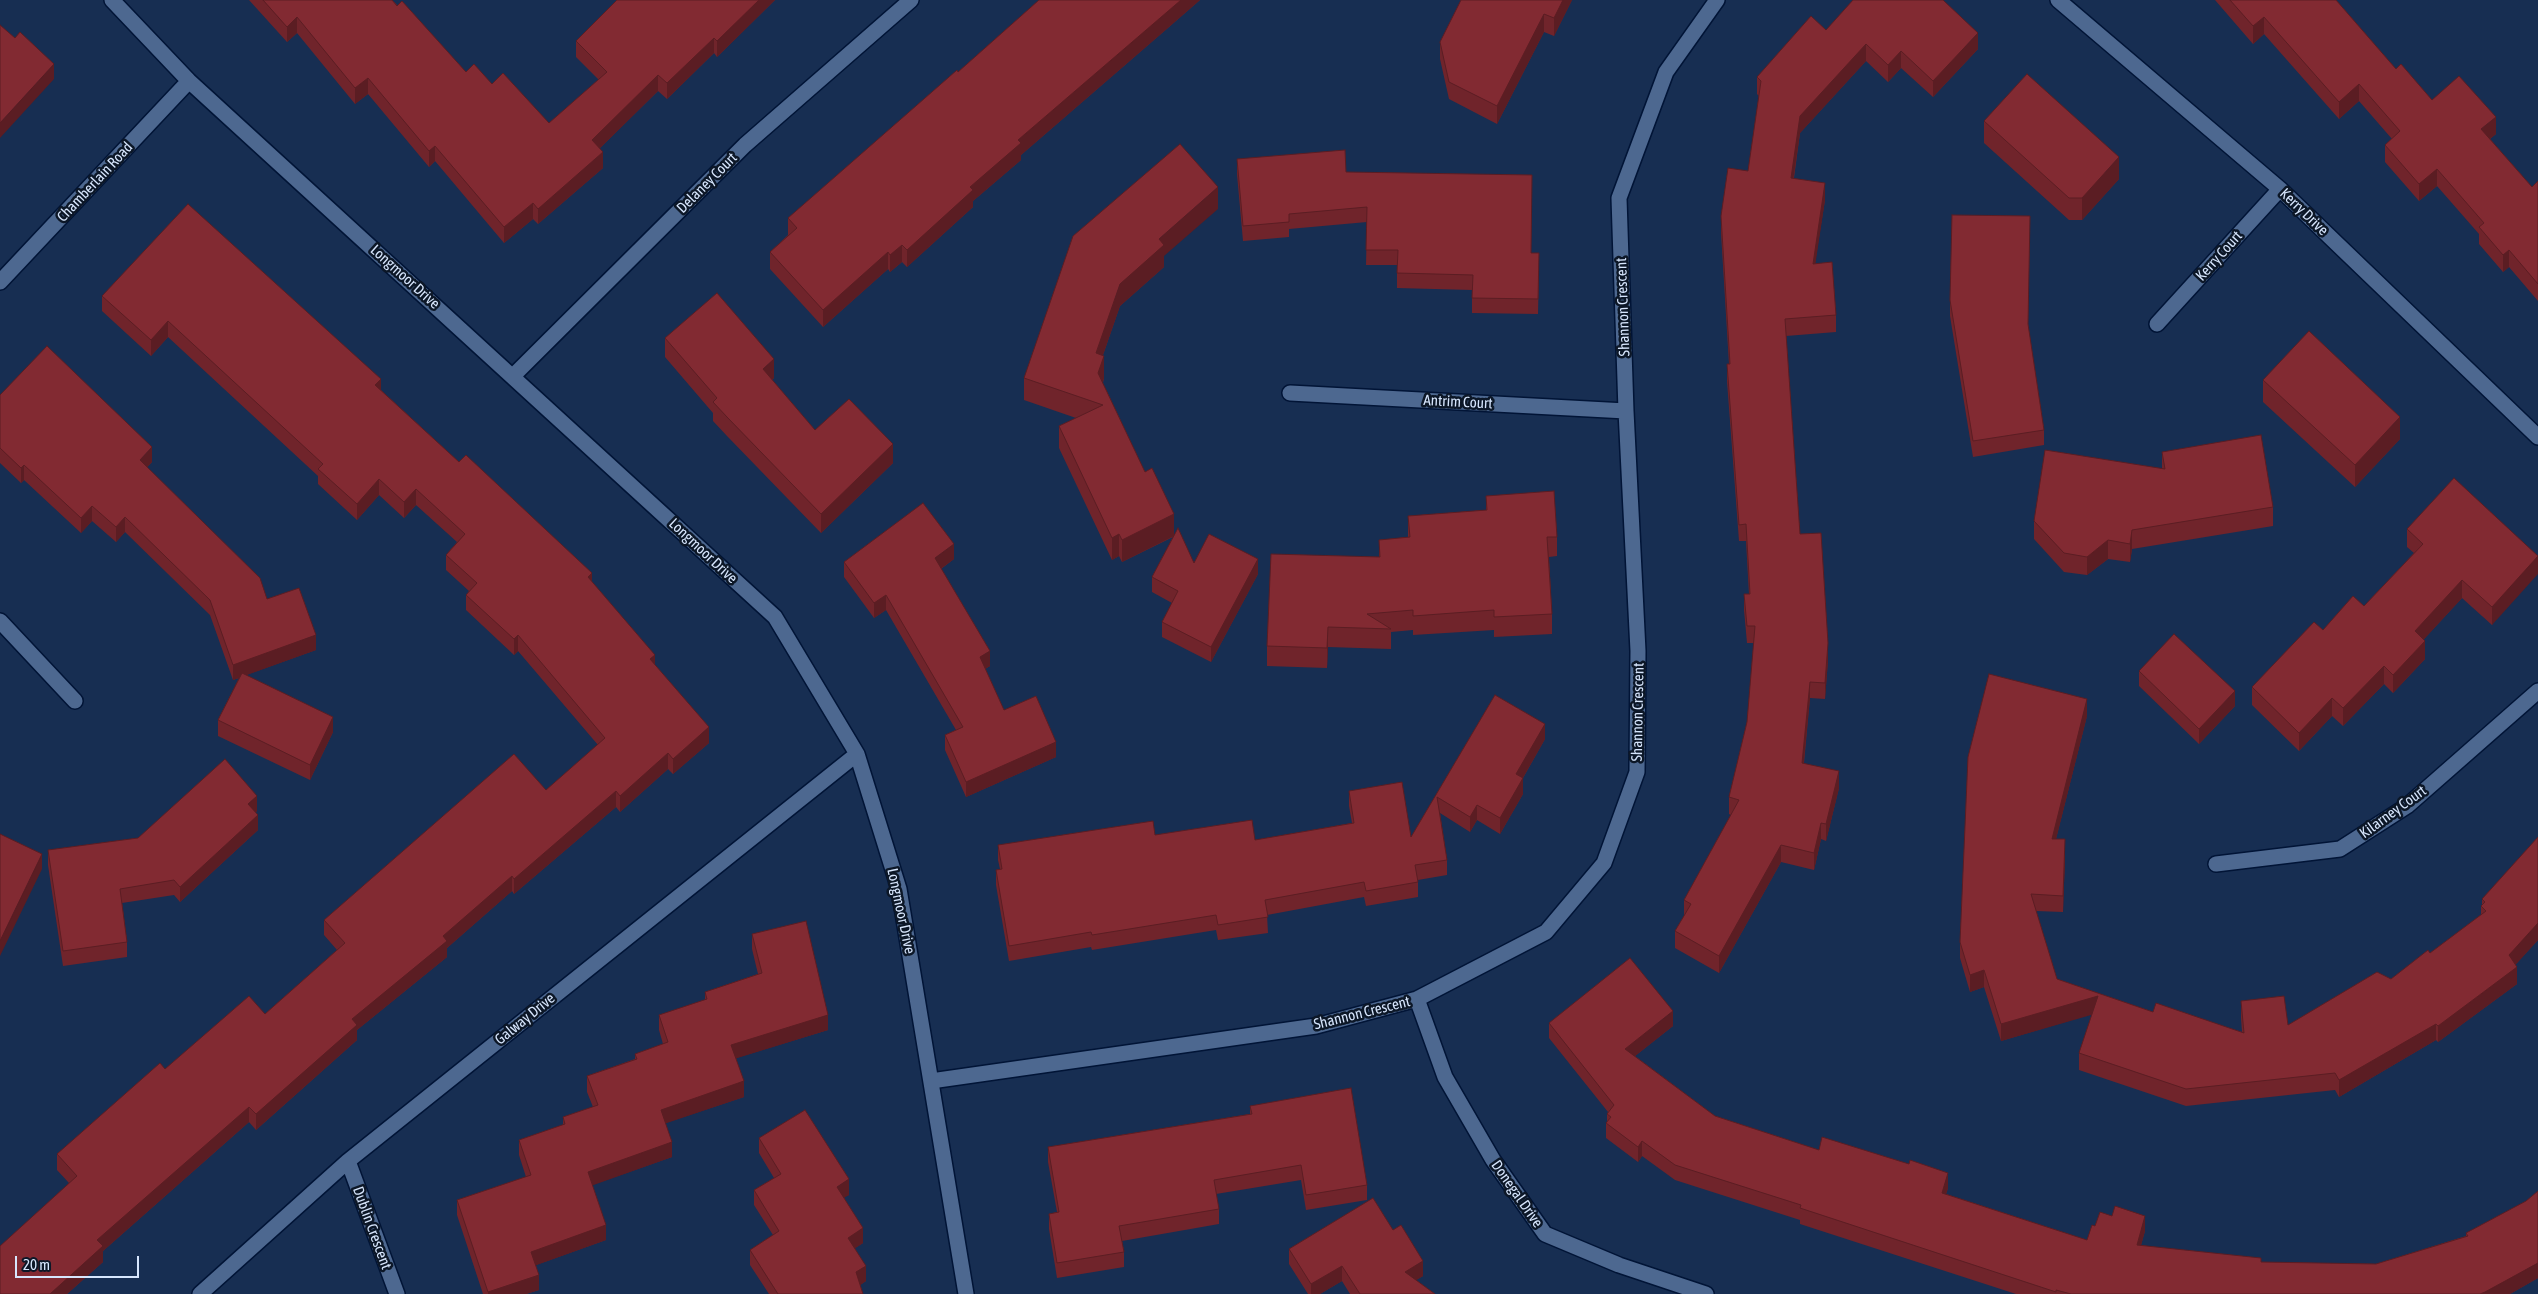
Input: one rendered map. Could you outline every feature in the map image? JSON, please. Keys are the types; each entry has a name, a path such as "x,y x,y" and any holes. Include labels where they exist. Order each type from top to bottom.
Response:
{"street":[{"name":"Longmoor Drive","path":"112,0 189,81 775,617 858,754 899,889 966,1294"},
{"name":"Delaney Court","path":"513,376 745,145 912,0"},
{"name":"Shannon Crescent","path":"931,1082 1316,1026 1417,999 1546,932 1604,863 1637,772 1638,651 1626,411 1619,198 1666,72 1717,0"},
{"name":"Kerry Drive","path":"2058,0 2280,189 2538,437"},
{"name":"Chamberlain Road","path":"0,282 189,81"},
{"name":"Kerry Court","path":"2157,324 2280,189"},
{"name":"Antrim Court","path":"1290,393 1626,411"},
{"path":"0,621 75,701"},
{"name":"Kilarney Court","path":"2216,864 2340,849 2407,806 2538,691"},
{"name":"Galway Drive","path":"200,1294 348,1161 858,754"},
{"name":"Donegal Drive","path":"1417,999 1445,1077 1493,1160 1545,1234 1619,1266 1706,1294"},
{"name":"Dublin Crescent","path":"348,1161 397,1294"}],"building":[{"path":"263,0 392,0 397,6 402,1 466,72 474,64 492,84 503,73 549,123 607,72 576,41 617,0 759,0 717,41 714,38 667,83 658,75 592,140 603,152 538,209 533,203 504,227 435,146 429,151 368,78 355,88 297,17 287,27"},
{"path":"1039,0 1181,0 1018,140 1021,143 970,187 973,190 907,250 902,245 890,255 888,252 823,310 770,252 797,228 788,218"},
{"path":"1461,0 1563,0 1554,18 1544,14 1497,106 1449,82 1440,42"},
{"path":"1853,0 1943,0 1978,33 1933,81 1901,51 1888,65 1866,44 1800,116 1791,178 1825,183 1813,264 1832,262 1836,315 1785,319 1800,534 1821,533 1828,643 1825,683 1810,682 1802,763 1839,771 1826,824 1821,823 1814,853 1781,845 1719,956 1675,931 1691,904 1684,900 1739,800 1729,797 1747,722 1755,626 1747,626 1744,594 1750,594 1746,524 1739,525 1727,364 1730,364 1721,216 1728,168 1748,171 1761,81 1757,77 1811,16 1826,30"},
{"path":"2230,0 2336,0 2396,69 2401,64 2432,100 2459,76 2496,117 2481,129 2532,187 2538,181 2538,284 2509,250 2503,255 2479,227 2484,223 2437,169 2419,184 2385,145 2400,131 2359,84 2339,102 2264,17 2253,26"},
{"path":"0,25 15,38 20,32 54,64 0,123"},
{"path":"2027,74 2119,157 2082,198 2069,198 1984,121"},
{"path":"1180,144 1218,187 1159,239 1164,245 1120,284 1096,353 1104,356 1098,373 1145,472 1152,468 1174,514 1122,540 1119,534 1112,538 1059,426 1103,405 1024,378 1073,236"},
{"path":"1345,150 1346,172 1532,175 1531,253 1539,253 1538,299 1472,298 1473,275 1397,273 1398,250 1366,250 1367,207 1289,214 1289,222 1243,226 1237,159"},
{"path":"188,204 381,379 375,385 459,462 466,455 592,573 588,577 655,655 650,659 709,727 673,759 668,753 620,796 616,791 514,879 512,876 443,936 447,941 352,1019 357,1025 256,1114 249,1107 97,1240 103,1246 50,1294 0,1294 0,1246 77,1176 57,1154 160,1063 165,1069 249,996 265,1014 345,943 324,920 514,754 546,790 605,738 518,635 514,639 466,595 477,583 446,555 465,534 416,489 404,502 379,479 357,504 318,469 323,464 168,321 151,340 102,296"},
{"path":"1952,215 2030,216 2028,324 2044,430 1973,441 1950,300"},
{"path":"717,293 774,359 763,369 815,430 849,399 893,444 821,514 713,402 717,398 665,338"},
{"path":"2309,331 2400,417 2355,465 2263,380"},
{"path":"47,346 152,447 140,460 260,578 267,599 299,588 316,635 233,665 210,600 125,517 116,527 92,506 81,518 24,465 21,468 0,448 0,395"},
{"path":"2261,435 2273,507 2132,530 2130,544 2108,540 2087,557 2064,553 2034,521 2045,450 2165,469 2162,452"},
{"path":"2454,478 2538,556 2492,607 2462,580 2415,631 2425,641 2393,675 2384,666 2343,708 2332,698 2299,733 2252,687 2314,622 2323,630 2353,596 2364,606 2423,544 2407,529"},
{"path":"1554,491 1557,537 1547,537 1552,614 1494,617 1494,610 1413,616 1413,610 1367,614 1391,629 1328,627 1327,648 1267,646 1271,554 1380,557 1379,540 1410,537 1408,516 1487,510 1486,496"},
{"path":"923,503 954,544 935,558 990,651 980,657 1004,710 1036,696 1056,742 966,782 945,735 963,727 886,595 874,603 844,562"},
{"path":"1178,528 1194,563 1209,534 1258,559 1211,647 1162,622 1178,591 1152,577"},
{"path":"2174,634 2235,691 2199,729 2139,671"},
{"path":"242,673 333,717 310,765 218,720"},
{"path":"1989,674 2087,699 2052,839 2065,839 2063,896 2031,894 2057,979 2153,1012 2156,1003 2244,1033 2241,1001 2284,996 2288,1025 2377,972 2391,979 2428,950 2430,953 2486,911 2481,906 2485,902 2482,899 2538,837 2538,923 2509,955 2517,967 2438,1026 2436,1024 2339,1080 2335,1073 2186,1089 2079,1053 2098,996 2001,1024 1984,970 1970,975 1960,942 1968,757"},
{"path":"1495,695 1545,724 1516,774 1523,778 1500,818 1477,805 1470,817 1437,797 1447,860 1415,865 1418,882 1366,891 1364,882 1265,900 1268,917 1218,925 1216,915 1092,935 1091,932 1009,946 996,870 1002,869 998,845 1153,821 1155,835 1252,820 1255,840 1354,823 1349,791 1402,782 1411,837"},
{"path":"225,759 257,796 248,804 258,815 180,887 174,880 120,889 127,942 63,951 48,850 138,838"},
{"path":"0,834 42,854 0,941"},
{"path":"806,921 828,1015 731,1045 744,1081 661,1110 672,1142 588,1172 606,1225 531,1252 539,1275 488,1292 457,1200 531,1175 519,1140 565,1124 563,1117 598,1105 587,1076 637,1059 635,1054 668,1042 659,1015 707,999 705,992 762,973 752,934"},
{"path":"1630,958 1673,1011 1625,1049 1715,1116 1819,1150 1822,1137 1909,1164 1910,1160 1948,1173 1942,1193 2087,1240 2092,1225 2095,1226 2100,1212 2112,1216 2115,1206 2145,1216 2137,1245 2261,1258 2261,1262 2376,1264 2468,1236 2466,1233 2526,1201 2538,1191 2538,1263 2480,1294 2071,1294 2056,1290 2056,1292 1800,1208 1801,1205 1675,1165 1642,1141 1638,1147 1606,1123 1611,1117 1607,1114 1614,1105 1549,1023"},
{"path":"1351,1088 1367,1185 1306,1195 1301,1165 1214,1180 1219,1209 1119,1226 1124,1252 1057,1263 1049,1214 1059,1212 1048,1147 1252,1114 1250,1106"},
{"path":"805,1110 849,1179 837,1187 863,1228 848,1238 866,1266 856,1272 863,1294 778,1294 750,1250 779,1231 754,1190 781,1174 759,1138"},
{"path":"1373,1198 1393,1230 1401,1225 1423,1261 1405,1272 1435,1294 1360,1294 1342,1266 1311,1284 1289,1249"}]}
